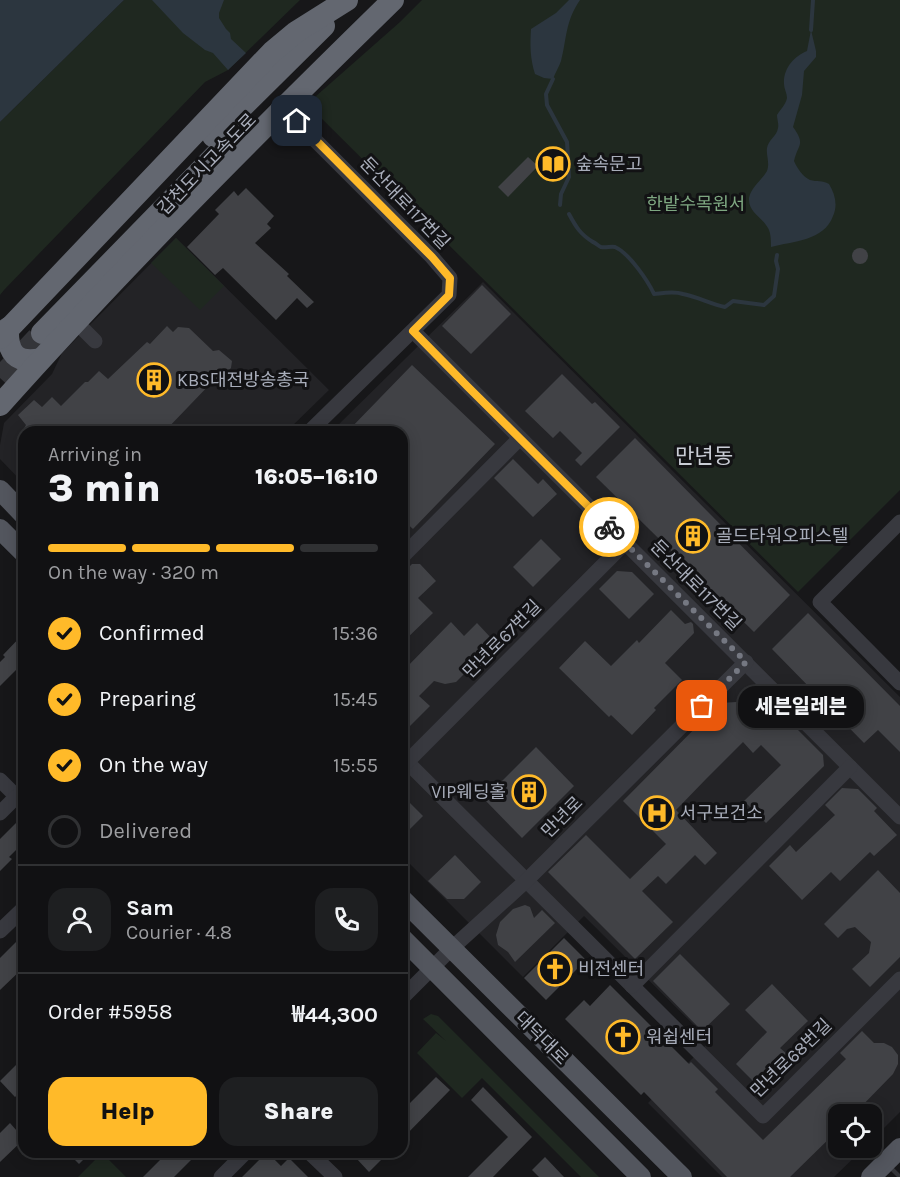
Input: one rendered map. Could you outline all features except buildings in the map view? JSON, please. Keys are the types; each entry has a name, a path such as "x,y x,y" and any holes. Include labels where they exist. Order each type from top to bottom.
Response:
{"highway":[{"path":"41,359 23,360 13,353 8,342 244,81 327,0"},
{"path":"296,32 349,0"},
{"name":"갑천도시고속도로","path":"20,330 349,0"},
{"name":"갑천도시고속도로","path":"20,330 255,115 376,0"},
{"path":"0,405 76,322 283,108 393,0"}],"main road":[{"path":"0,490 18,509"},
{"path":"0,529 18,548"},
{"name":"대덕대로","path":"408,905 682,1177"},
{"name":"대덕대로","path":"408,944 641,1177"},
{"path":"871,1177 900,1148"}],"street":[{"name":"둔산대로117번길","path":"283,108 432,257 450,278 449,295 315,426"},
{"path":"76,322 95,341"},
{"name":"둔산대로117번길","path":"413,331 900,817"},
{"path":"408,551 520,438"},
{"path":"900,522 820,602 900,683"},
{"name":"만년로67번길","path":"408,756 626,543"},
{"name":"만년로","path":"408,992 526,880 746,662"},
{"name":"만년로67번길","path":"408,764 526,880"},
{"path":"632,986 850,767"},
{"path":"0,780 18,798"},
{"path":"0,813 18,801"},
{"name":"만년로68번길","path":"526,880 763,1116 900,979"},
{"path":"0,932 18,914"},
{"path":"220,1177 240,1158"},
{"path":"315,1158 335,1177"}],"shaded area":[{"path":"0,0 124,0 0,122"},
{"path":"152,0 224,0 219,18 230,33 231,39 246,53 228,70 213,53 205,50 183,33"},
{"path":"569,0 580,0 569,23 561,61 553,79 544,78 535,74 533,68 531,29 556,13"},
{"path":"811,30 816,57 804,71 802,95 793,127 800,141 794,161 807,179 829,184 836,204 833,216 823,231 807,239 771,247 769,230 753,211 749,198 752,190 767,171 768,145 777,131 777,115 787,98 784,84 785,73 798,56 807,51"},
{"path":"176,238 329,390 292,426 18,426 18,478 0,459 4,423 52,374 62,353"},
{"path":"483,282 900,697 900,1112 882,1130 882,1104 828,1104 828,1158 854,1158 834,1177 722,1177 648,1103 710,1041 584,916 523,977 408,862 408,426 337,426"}],"green space":[{"path":"124,0 300,0 228,70 205,82 0,295 0,122"},
{"name":"한밭수목원서","path":"422,0 900,0 900,490 798,592 307,104"},
{"path":"176,238 224,286 200,310 151,263"},
{"path":"431,1014 438,1016 599,1177 581,1177 482,1078 462,1098 417,1053 436,1033 446,1041 423,1019"},
{"path":"97,1158 107,1158 126,1177 78,1177"}],"waterway":[{"path":"811,30 813,0"},
{"path":"553,79 546,94 547,105 567,142 568,157 569,177 561,194 560,205"},
{"path":"569,214 579,230 589,239 601,247 615,247 626,255 643,275 654,294 680,293 725,307 733,301 764,305 774,296 778,269 777,255"}],"tunnel":[{"path":"0,378 42,333"},
{"path":"897,1177 900,1174"}],"way so far":[{"path":"609,527 746,662 702,706"}],"place":[{"name":"숲속문고","path":"553,164"},
{"name":"KBS대전방송총국","path":"154,380"},
{"name":"골드타워오피스텔","path":"693,536"},
{"name":"세븐일레븐","path":"702,706"},
{"name":"VIP웨딩홀","path":"529,792"},
{"name":"서구보건소","path":"657,813"},
{"name":"비전센터","path":"555,969"},
{"name":"워쉽센터","path":"623,1037"}],"district":[{"name":"만년동","path":"704,456"}],"route":[{"path":"297,121 450,278 449,295 413,331 609,527"}]}
